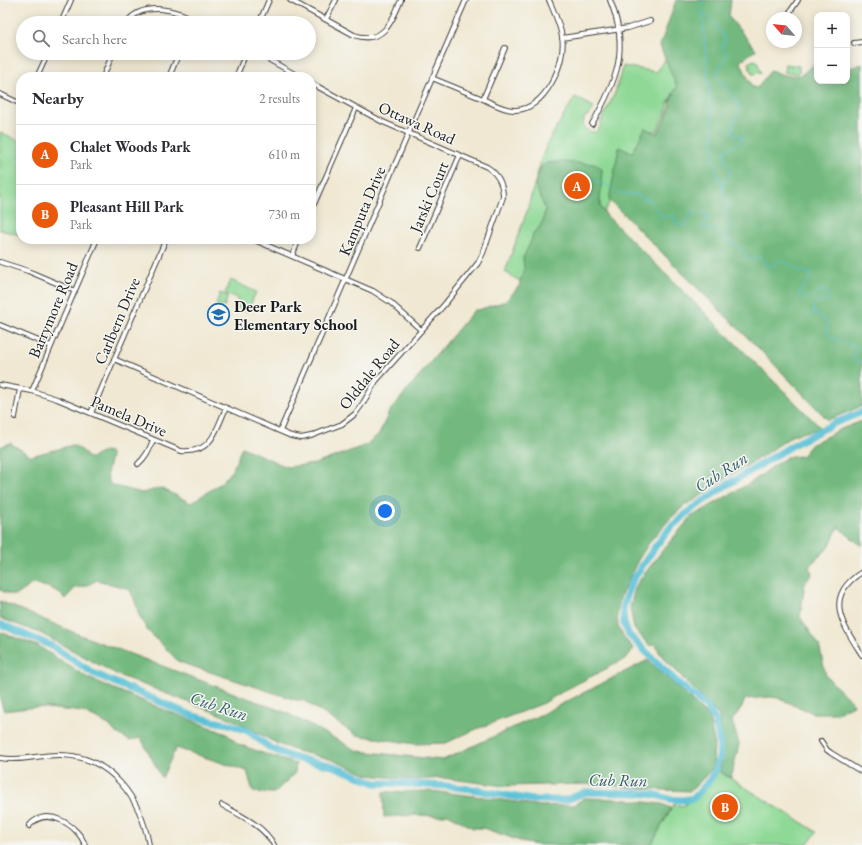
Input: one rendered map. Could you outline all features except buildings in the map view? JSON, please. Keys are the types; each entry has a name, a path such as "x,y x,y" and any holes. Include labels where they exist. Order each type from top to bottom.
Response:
{"street":[{"path":"64,16 71,0"},
{"path":"262,16 269,0"},
{"path":"290,0 326,20 354,34 364,37 377,35 388,27 401,0"},
{"path":"326,20 336,0"},
{"name":"Kamputa Drive","path":"280,431 466,0"},
{"path":"432,78 503,108 512,110 524,109 536,103 543,96 559,68 562,54 562,38 559,25 548,0"},
{"path":"592,124 606,100 615,78 620,48 618,29 610,0"},
{"path":"790,12 798,0"},
{"path":"168,5 185,16"},
{"path":"131,16 135,10"},
{"path":"562,38 640,25 650,21"},
{"path":"854,43 862,42"},
{"path":"483,99 505,48"},
{"path":"39,72 45,60"},
{"path":"105,72 111,60"},
{"path":"171,72 176,60"},
{"path":"238,72 243,60"},
{"path":"270,60 291,72"},
{"name":"Ottawa Road","path":"316,86 356,108 408,133 487,167 495,173 501,182 503,192"},
{"path":"0,94 16,102"},
{"path":"316,200 356,108"},
{"name":"Jarski Court","path":"420,248 460,155"},
{"name":"Olddale Road","path":"114,360 295,437 307,437 338,426 348,421 360,408 376,381 478,263 502,203 503,192"},
{"name":"Barrymore Road","path":"32,391 95,244"},
{"name":"Carlbern Drive","path":"91,413 164,244"},
{"path":"264,244 373,291 383,297 421,330"},
{"path":"292,256 297,244"},
{"path":"0,262 28,271 75,291"},
{"path":"0,325 51,346"},
{"name":"Pamela Drive","path":"0,384 32,391 57,399 153,440 181,451 189,452 200,449 208,444 212,439 226,408"},
{"path":"15,417 20,389"},
{"path":"138,464 144,459 153,440"},
{"path":"862,572 845,588 841,599 840,610 844,626 862,655"},
{"path":"821,741 827,750 862,772"},
{"path":"0,758 23,760 52,755 63,755 78,757 99,765 117,778 131,796 142,820 149,845"},
{"path":"222,805 260,827 274,845"},
{"path":"29,826 32,822 42,818 53,818 63,821 75,829 85,845"}],"green space":[{"path":"676,0 731,0 729,17 756,50 740,61 752,87 757,88 771,70 783,75 800,76 814,64 814,84 850,84 850,68 862,64 862,406 828,420 771,361 609,200 619,147 632,153 645,128 657,134 671,105 669,103 677,87 660,46"},
{"path":"666,58 677,87 667,104 669,105 656,132 652,130 552,301 505,272 526,214 542,157 549,140 575,97 594,107 591,113 584,118 583,125 584,128 591,132 595,132 600,127 602,119 615,93 623,66 657,72"},
{"path":"754,60 757,61 761,73 752,74 748,63"},
{"path":"785,64 799,66 799,74 784,72"},
{"path":"0,132 16,140 16,234 0,230"},
{"path":"558,162 595,164 602,169 600,206 607,216 821,428 793,435 766,454 724,479 695,500 686,504 651,540 638,560 621,595 617,613 618,627 625,639 634,649 625,659 565,690 544,703 474,730 446,743 415,744 356,735 303,700 296,700 179,662 147,630 139,615 134,598 129,589 97,580 86,586 75,588 65,599 54,590 32,584 20,593 14,595 0,590 0,447 10,443 31,456 73,445 83,451 88,458 105,451 109,452 111,456 107,474 111,485 142,493 161,488 191,503 221,483 233,469 242,447 287,467 315,464 366,445 379,434 389,412 474,310 506,301 519,286 524,269 523,258 533,233 538,229 543,221 545,209 535,184 541,167 547,163"},
{"path":"231,280 256,292 247,312 235,306 238,299 225,293"},
{"path":"220,293 228,296 224,307 216,304"},
{"path":"862,421 862,546 838,527 829,547 810,565 812,575 805,582 800,617 819,645 826,676 852,702 853,705 836,713 813,713 778,698 770,697 745,699 743,705 732,721 739,744 731,778 720,772 723,747 719,716 660,654 655,643 650,646 634,629 630,607 636,585 691,517 755,480 787,457 802,456 812,444 841,429"},
{"path":"0,601 80,635 287,713 358,751 443,760 540,715 648,660 709,717 714,741 713,768 691,791 590,784 504,786 443,778 414,780 368,775 330,759 297,751 278,744 232,719 118,675 40,633 0,618"},
{"path":"0,632 38,646 88,678 227,734 238,744 296,764 295,773 274,793 253,792 247,771 176,748 162,778 142,740 139,738 130,741 115,732 109,725 83,712 37,707 4,711 0,699"},
{"path":"717,770 817,832 806,845 651,845 674,804 683,806 716,775"},
{"path":"431,791 540,806 574,805 584,798 619,799 662,804 671,808 651,845 538,845 526,843 483,828 473,828 448,814 439,816 416,815 384,817 383,792"}],"waterway":[{"path":"702,0 702,12 715,25 725,39 722,48 727,54 716,74 739,105 732,134 744,138 733,147 723,151 731,174 721,185 727,199 724,212 731,222 726,239 744,251 747,257 753,260 758,256 763,259 766,266 774,266 777,261 781,260 799,270 811,273 812,275 799,293 800,297 808,298 822,290 828,293 828,300 817,302 813,306 814,313 827,321 827,331 833,338 857,348 853,358 856,361 862,362"},
{"path":"702,12 715,153 712,155 718,168 716,171 718,179 722,181 721,184"},
{"path":"593,180 609,186 619,193 639,195 642,199 650,199 655,209 662,217 674,216 675,223 685,226 691,218 690,214 692,211 695,211 698,214 708,214 703,228 713,230 717,228 726,239"},
{"name":"Cub Run","path":"0,624 52,646 93,673 193,716 229,724 248,731 270,748 291,757 333,766 375,783 445,786 533,800 566,800 586,792 639,793 682,800 694,798 709,781 716,769 720,754 719,737 715,720 706,706 678,683 629,635 624,624 623,609 630,584 670,528 688,512 725,486 798,442 835,423 862,412"}],"place":[{"name":"Chalet Woods Park","path":"577,186"},
{"name":"Deer Park Elementary School","path":"219,315"},
{"name":"Pleasant Hill Park","path":"725,807"}]}
